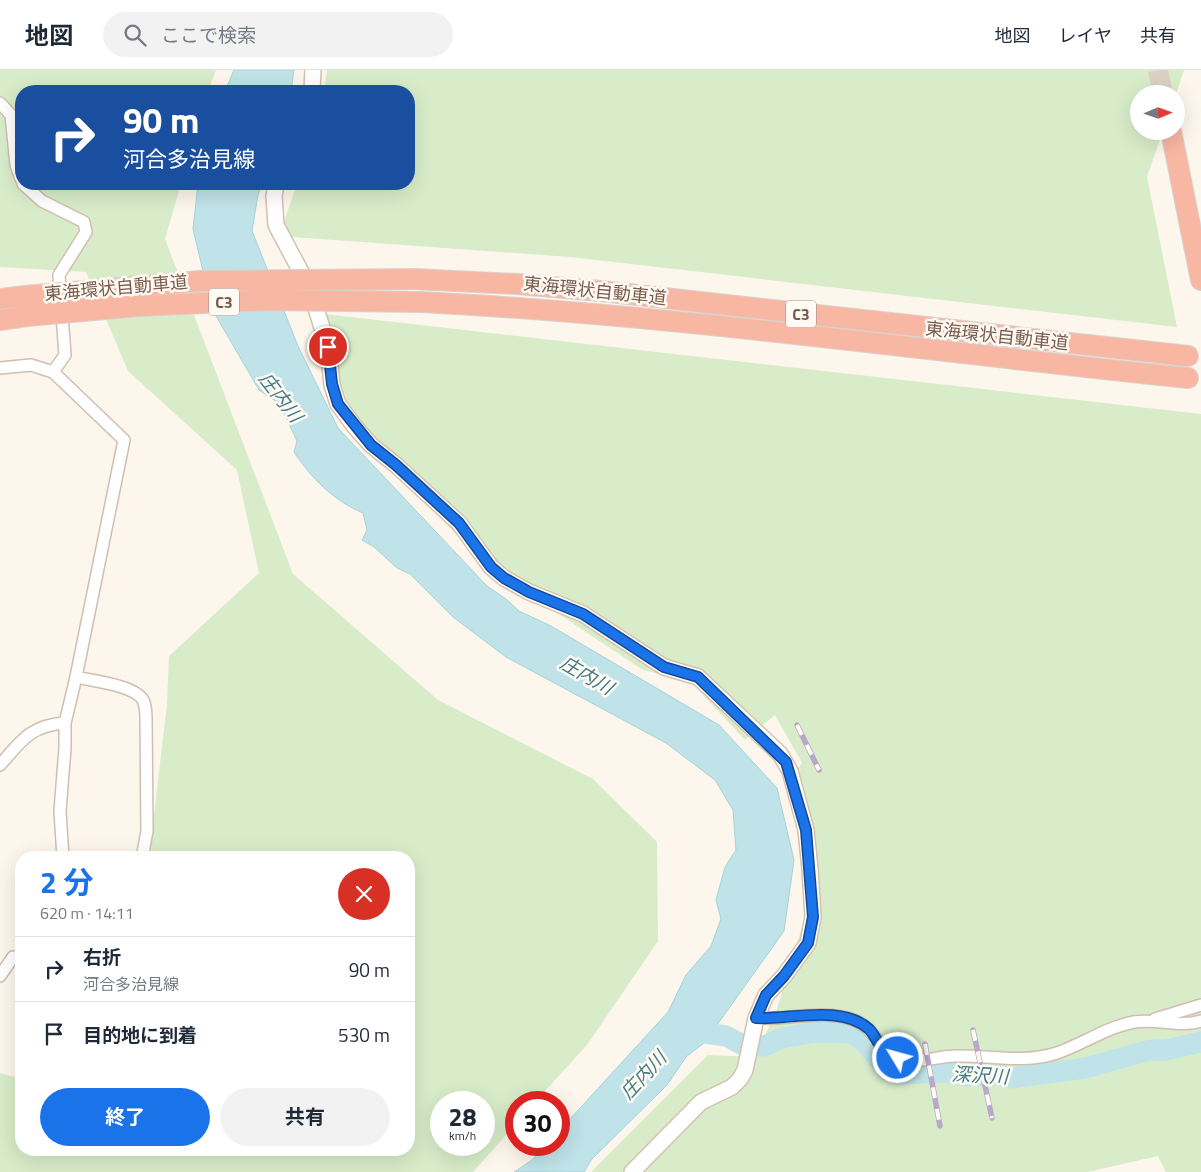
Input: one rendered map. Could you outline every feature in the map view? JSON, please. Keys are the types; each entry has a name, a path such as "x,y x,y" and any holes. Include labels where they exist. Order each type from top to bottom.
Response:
{"highway":[{"path":"1173,140 1201,280"},
{"name":"東海環状自動車道","path":"0,299 200,281 414,279 517,284 601,291 1188,356"},
{"name":"東海環状自動車道","path":"0,320 139,306 232,302 350,300 421,302 668,319 1047,364 1188,378"}],"main road":[{"path":"312,85 313,70"},
{"path":"275,190 276,225 310,289 328,347 332,384 338,404 360,433 459,523 491,567 504,578 529,592 583,614 664,667 698,677 786,762 806,830 813,917 808,943 784,976 766,995 755,1022 747,1060 740,1079 732,1087 701,1102 632,1172"}],"street":[{"path":"0,103 11,115 15,155"},
{"path":"30,190 42,201 84,222 86,232 58,275 65,356 53,372"},
{"path":"0,368 31,364 53,372 124,440 76,677 64,723 65,748 60,811 63,851"},
{"path":"76,677 129,689 138,693 144,702 146,717 147,831 143,851"},
{"path":"0,765 31,732 47,725 64,723"},
{"path":"0,976 8,962 15,957"},
{"path":"755,1022 813,1015 854,1020 869,1029 884,1049 898,1058 912,1060 955,1056 1023,1060 1055,1054 1069,1049 1116,1026 1148,1021 1201,1005"},
{"path":"1148,1021 1191,1024 1201,1021"}],"green space":[{"path":"0,70 216,70 210,85 15,85 15,190 179,190 165,239 293,574 438,700 593,779 657,842 658,941 587,1045 545,1091 505,1091 505,1136 495,1147 495,1091 430,1091 430,1156 487,1156 473,1172 0,1172 0,1073 15,1077 15,1156 415,1156 415,851 150,851 167,704 169,656 259,573 237,470 128,371 86,272 0,267"},
{"path":"327,70 1184,70 1179,85 1130,85 1130,140 1160,140 1147,177 1177,327 570,257 279,236 295,190 415,190 415,85 325,85"},
{"path":"316,313 1201,414 1201,1172 1166,1172 1158,1156 1087,1172 591,1172 708,1055 754,1057 775,1015 812,895 787,784 802,763 775,715 745,740 691,682 643,670 488,567 358,433"}],"water":[{"path":"234,70 294,70 292,85 228,85"},
{"name":"庄内川","path":"197,190 260,190 252,231 298,346 338,428 487,586 519,611 551,626 719,725 777,788 794,860 784,931 705,1042 686,1057 667,1085 592,1159 584,1172 514,1172 535,1156 570,1156 570,1119 668,1012 686,975 711,946 721,919 716,900 725,867 736,850 733,810 715,780 666,743 506,657 453,617 410,574 397,568 374,547 362,540 367,530 363,513 342,502 324,488 301,462 294,452 297,441 279,403 259,390 212,309 193,229"}],"waterway":[{"name":"深沢川","path":"693,1019 705,1033 726,1036 745,1046 765,1046 782,1038 815,1032 851,1033 866,1043 887,1070 898,1074 949,1072 965,1076 997,1075 1012,1078 1085,1068 1150,1050 1166,1050 1201,1042"}],"tunnel":[{"path":"1158,70 1161,85"}],"railway":[{"path":"797,725 819,770"},
{"path":"973,1030 992,1118"},
{"path":"925,1044 940,1126"}],"route":[{"path":"328,347 332,384 338,404 355,427 371,445 396,465 459,523 491,567 504,578 529,592 583,614 664,667 698,677 780,754 790,771 806,830 813,917 808,943 784,976 766,995 756,1018 771,1019 813,1015 836,1016 854,1020 869,1029 884,1049 898,1058"}]}
